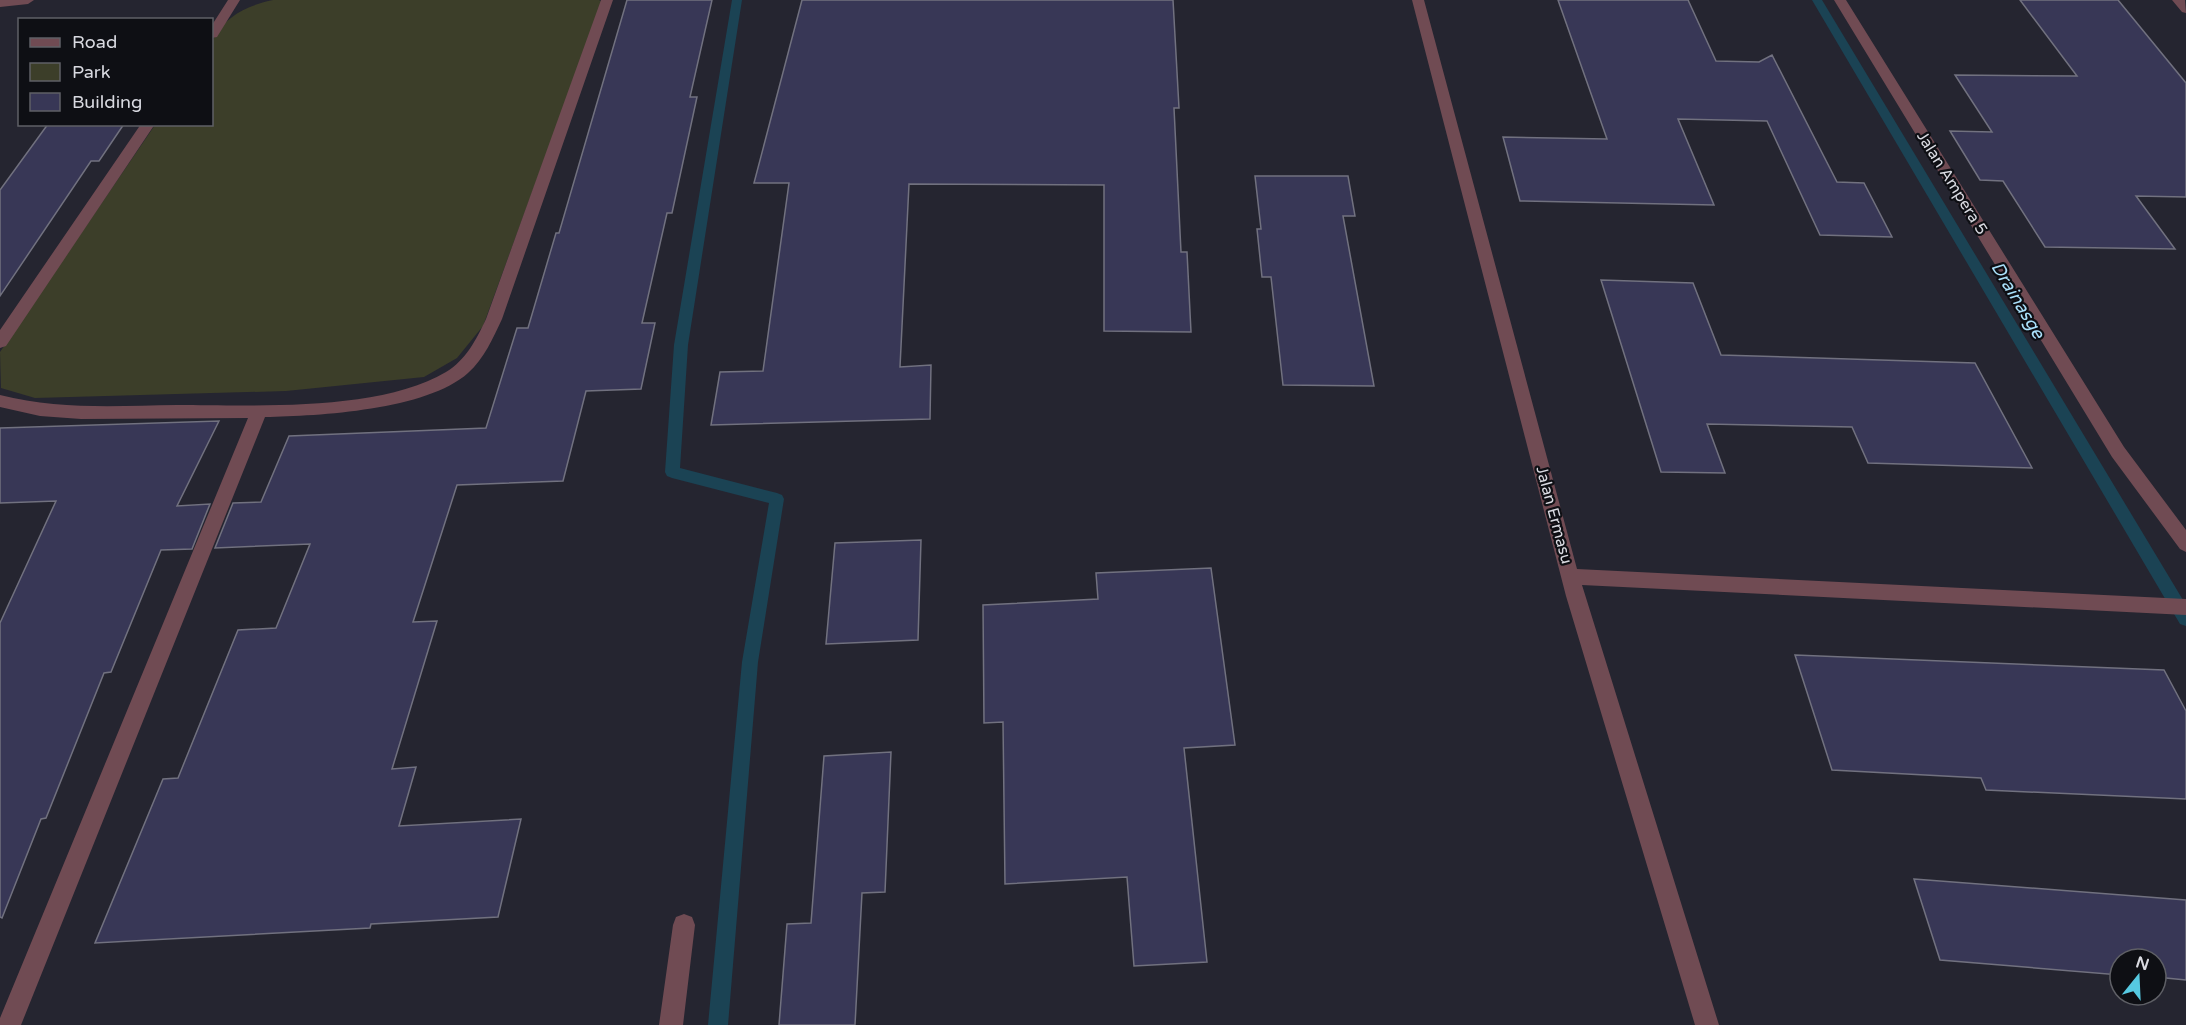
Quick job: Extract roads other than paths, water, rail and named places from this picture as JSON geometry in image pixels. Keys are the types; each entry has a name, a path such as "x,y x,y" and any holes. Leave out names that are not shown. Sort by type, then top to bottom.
{"street":[{"path":"0,3 28,0"},
{"path":"213,32 234,0"},
{"path":"0,401 16,406 62,411 259,411 364,403 405,395 446,380 473,361 494,319 607,0"},
{"name":"Jalan Ermasu","path":"1418,0 1571,577 1707,1025"},
{"name":"Jalan Ampera 5","path":"1839,0 2118,452 2186,544"},
{"path":"2178,0 2186,9"},
{"path":"0,342 147,126"},
{"path":"9,1025 259,411"},
{"path":"1571,577 2186,607"},
{"path":"671,1025 684,925"}],"waterway":[{"path":"718,1025 750,662 777,499 672,472 681,345 737,0"},
{"name":"Drainasge","path":"1817,0 2186,619"}]}
